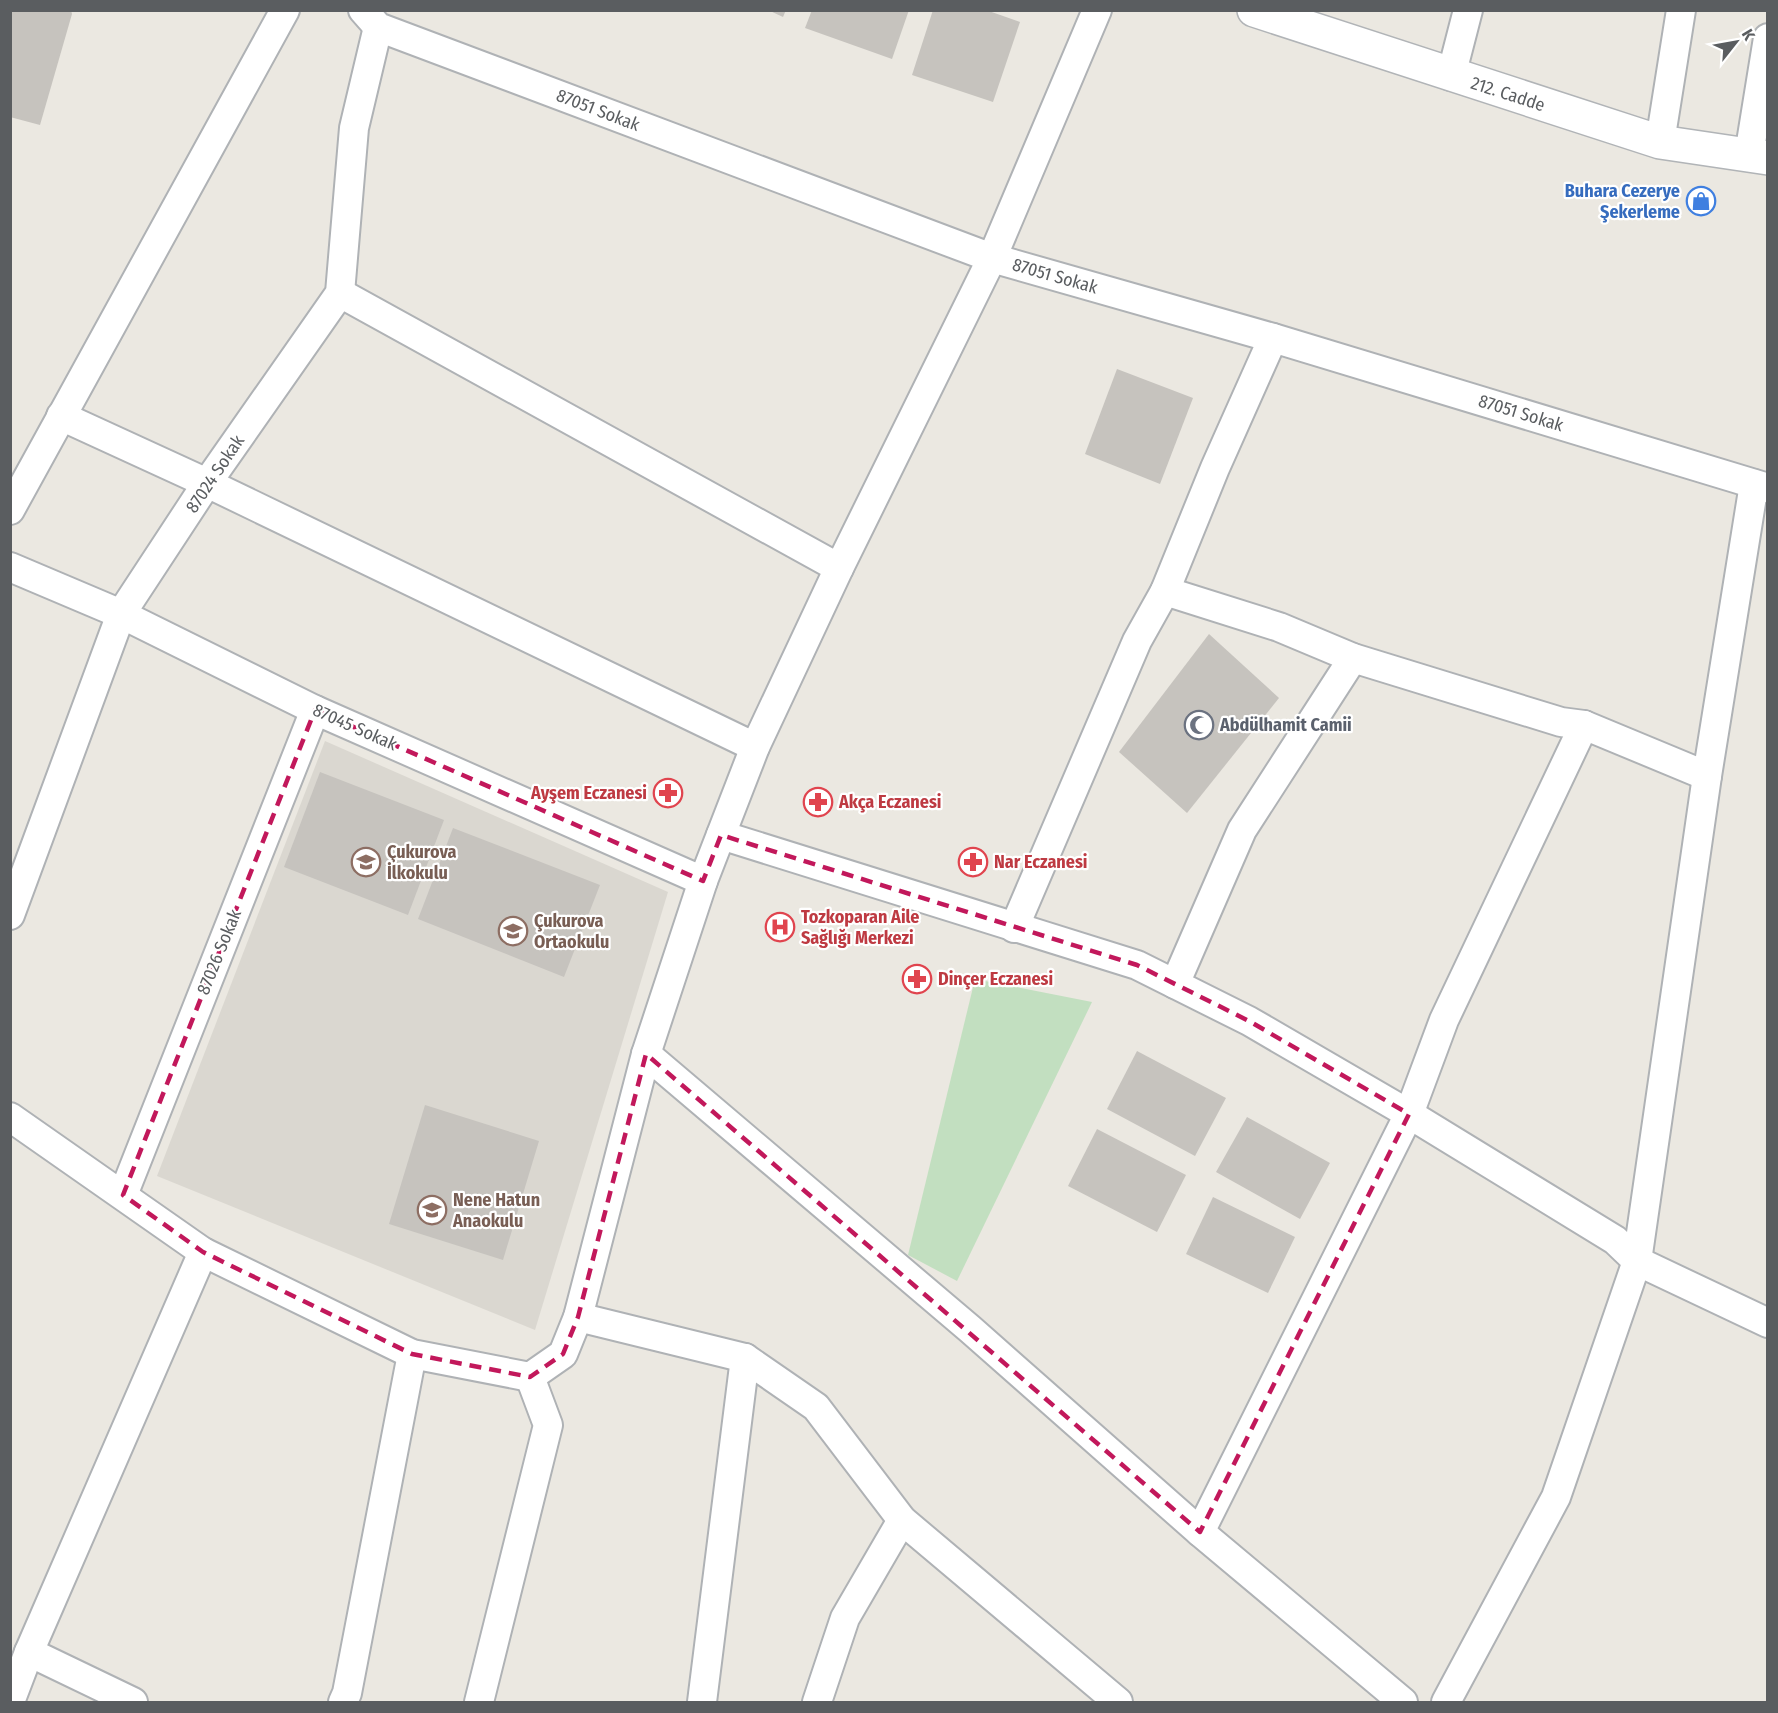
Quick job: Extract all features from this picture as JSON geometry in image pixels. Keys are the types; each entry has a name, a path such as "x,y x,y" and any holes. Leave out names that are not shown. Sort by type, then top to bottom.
{"street":[{"path":"10,510 285,10"},
{"path":"10,1117 203,1252 412,1354 530,1377 563,1354 578,1317 646,1054 704,881 755,747 839,568 992,258 1097,10"},
{"path":"1451,76 1468,10"},
{"path":"1660,142 1681,10"},
{"name":"212. Cadde","path":"1259,11 1451,76 1660,142 1758,156"},
{"path":"371,19 354,128 340,293 839,568"},
{"name":"87051 Sokak","path":"371,19 992,258 1273,338 1761,486"},
{"path":"1758,156 1767,38"},
{"name":"87024 Sokak","path":"10,915 122,614 207,483 340,293"},
{"path":"1014,928 1137,641 1165,591 1215,468 1273,338"},
{"path":"61,416 207,483 755,747"},
{"path":"1446,1702 1556,1497 1637,1261 1707,776 1761,486"},
{"name":"87045 Sokak","path":"10,567 122,614 315,710 704,881"},
{"path":"1165,591 1279,627 1353,658 1561,722 1584,725 1707,776"},
{"path":"1175,984 1242,830 1353,658"},
{"name":"87026 Sokak","path":"123,1195 315,710"},
{"path":"1200,1532 1409,1114 1444,1020 1584,725"},
{"path":"721,836 1137,965 1249,1021 1409,1114 1615,1240 1637,1261 1767,1323"},
{"path":"646,1054 970,1329 1200,1532 1403,1702"},
{"path":"10,1702 29,1653 203,1252"},
{"path":"578,1317 745,1358 816,1407 902,1520 1118,1702"},
{"path":"342,1702 347,1693 412,1354"},
{"path":"702,1702 745,1358"},
{"path":"479,1702 548,1425 530,1377"},
{"path":"817,1702 845,1618 902,1520"},
{"path":"29,1653 133,1702"}],"highlighted area":[{"path":"315,710 703,881 721,835 1137,965 1249,1021 1409,1114 1200,1532 646,1054 578,1317 563,1354 530,1377 412,1354 203,1252 123,1195"}],"shaded area":[{"path":"325,741 668,892 535,1330 157,1176"}],"green space":[{"path":"975,979 1092,1002 957,1281 908,1255"}],"building":[{"path":"10,10 71,10 72,14 40,125 10,117"},
{"path":"768,10 786,10 783,17"},
{"path":"812,10 909,10 892,59 805,28"},
{"path":"933,10 986,10 1020,22 993,102 912,75"},
{"path":"1117,369 1193,398 1160,484 1085,454"},
{"name":"Abdülhamit Camii","path":"1209,634 1279,698 1187,813 1119,752"},
{"path":"320,772 444,820 408,915 284,867"},
{"path":"453,828 600,885 564,977 418,919"},
{"path":"1137,1051 1226,1098 1195,1156 1107,1109"},
{"path":"425,1105 539,1141 503,1260 389,1224"},
{"path":"1247,1117 1330,1163 1300,1219 1216,1172"},
{"path":"1097,1129 1186,1175 1157,1232 1068,1186"},
{"path":"1213,1197 1295,1237 1268,1293 1186,1254"}],"place":[{"name":"Buhara Cezerye Şekerleme","path":"1701,201"},
{"name":"Abdülhamit Camii","path":"1199,725"},
{"name":"Ayşem Eczanesi","path":"668,793"},
{"name":"Akça Eczanesi","path":"818,802"},
{"name":"Çukurova İlkokulu","path":"366,862"},
{"name":"Nar Eczanesi","path":"973,862"},
{"name":"Tozkoparan Aile Sağlığı Merkezi","path":"780,927"},
{"name":"Çukurova Ortaokulu","path":"513,931"},
{"name":"Dinçer Eczanesi","path":"917,979"},
{"name":"Nene Hatun Anaokulu","path":"432,1210"}]}
